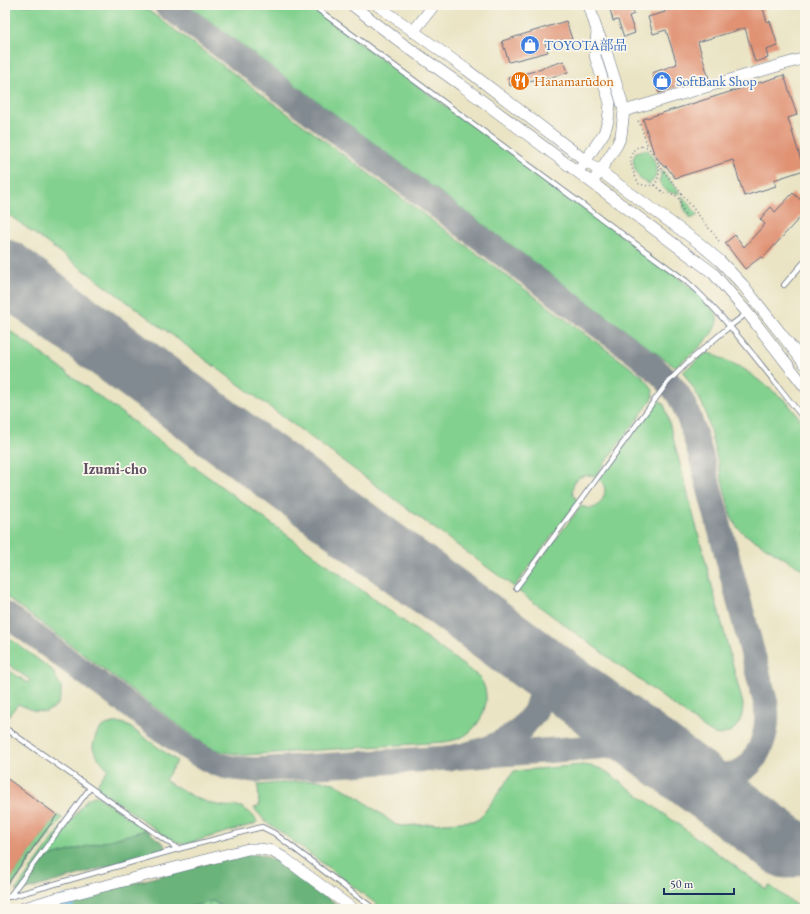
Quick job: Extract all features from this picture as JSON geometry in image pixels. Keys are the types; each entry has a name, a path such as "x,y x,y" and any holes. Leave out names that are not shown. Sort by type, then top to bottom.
{"street":[{"path":"352,5 712,273 750,316 805,387"},
{"path":"377,5 467,70 600,172 699,243 720,261 742,284 805,364"},
{"path":"413,32 434,5"},
{"path":"589,5 597,31 606,48 624,111 621,136 617,145 592,183"},
{"path":"578,172 604,133 608,121 610,103 595,56 597,31"},
{"path":"624,111 805,58"},
{"path":"21,909 248,849 272,851 284,858 353,909"}],"lane":[{"path":"312,5 686,281 702,295 730,326 805,420"},
{"path":"784,285 805,261"},
{"path":"516,588 668,382 678,371 742,317"},
{"path":"5,728 178,849"},
{"path":"6,897 90,788"},
{"path":"6,897 262,827 274,833 374,909"}],"path":[{"path":"638,121 648,147 659,166 719,242"},
{"path":"648,147 642,146 636,149 632,154 631,164 639,184 649,186 655,184 660,176 659,166"},
{"path":"655,184 664,193 676,195 680,200 686,218"},
{"path":"195,909 213,904 220,909"}],"green space":[{"path":"5,5 141,5 642,376 649,383 653,391 653,398 595,476 581,476 576,480 573,486 573,491 574,496 578,501 514,587 5,212"},
{"path":"188,5 308,5 698,293 716,313 717,323 712,333 698,349 675,367"},
{"path":"648,150 656,168 655,176 649,184 640,179 635,170 633,159 636,152"},
{"path":"661,170 680,193 667,191 662,187 659,181"},
{"path":"682,196 698,215 691,219 684,208"},
{"path":"5,327 478,676 483,683 486,692 486,701 481,718 476,726 460,738 444,742 244,755 229,753 204,744 5,596"},
{"path":"708,353 744,369 786,401 805,425 805,571 743,533 737,527 731,516 705,410 683,372 703,355"},
{"path":"660,401 665,407 743,704 738,725 731,731 721,735 715,734 705,728 517,590 581,506 593,508 599,504 605,491 603,484 599,479 655,404"},
{"path":"5,635 52,670 61,687 61,694 58,704 52,709 45,712 35,711 18,704 5,720 5,668 28,683 30,680 5,662"},
{"path":"113,723 122,723 130,727 177,761 165,780 185,792 207,802 222,806 241,807 250,813 257,822 186,844 181,844 165,836 98,788 98,783 108,769 96,754 93,745 96,735 100,729"},
{"path":"582,765 595,767 607,772 766,889 769,885 801,909 383,909 265,821 254,808 259,806 258,785 315,780 334,783 355,795 396,825 402,826 473,821 481,817 514,771"},
{"path":"97,796 146,830 45,858 18,892 16,890 68,819 71,821 87,799"},
{"path":"57,815 62,818 12,886 8,883"},
{"path":"146,830 164,844 166,849 19,892 44,858"},
{"path":"241,854 261,855 277,861 343,909 225,909 213,901 182,909 69,909 72,900"},
{"path":"213,901 225,909 182,909"}],"building":[{"path":"609,5 631,5 634,14 629,16 635,33 624,37 618,20 613,21"},
{"path":"663,5 762,5 767,22 770,21 778,46 766,50 768,58 755,62 745,28 698,42 709,79 659,93 652,73 677,64 666,30 653,34 648,17 665,12"},
{"path":"566,21 572,39 545,43 548,52 509,62 502,41"},
{"path":"564,61 568,72 546,79 545,77 510,86 508,78 542,69"},
{"path":"784,75 797,115 788,118 804,170 774,180 776,186 744,196 733,160 675,178 654,154 643,119"},
{"path":"793,193 805,204 805,212 763,258 761,257 745,269 725,243 735,235 744,247 765,224 760,219 771,207 775,212"},
{"path":"5,777 57,815 5,887"}],"waterway":[{"path":"63,909 66,903"}],"taxiway":[{"path":"166,5 659,372 678,394 687,413 699,449 766,704 766,730 760,748 755,757 750,764 740,772 724,775 698,771 659,753 623,745 448,758"},
{"path":"5,614 186,747 211,761 237,769 255,770 448,758 489,748 519,731 535,712 540,696 539,679 530,661 519,650"}],"runway":[{"path":"5,271 786,847"}],"place":[{"name":"TOYOTA部品","path":"530,45"},
{"name":"Hanamarūdon","path":"520,81"},
{"name":"SoftBank Shop","path":"662,81"}],"district":[{"name":"Izumi-cho","path":"115,468"}]}
